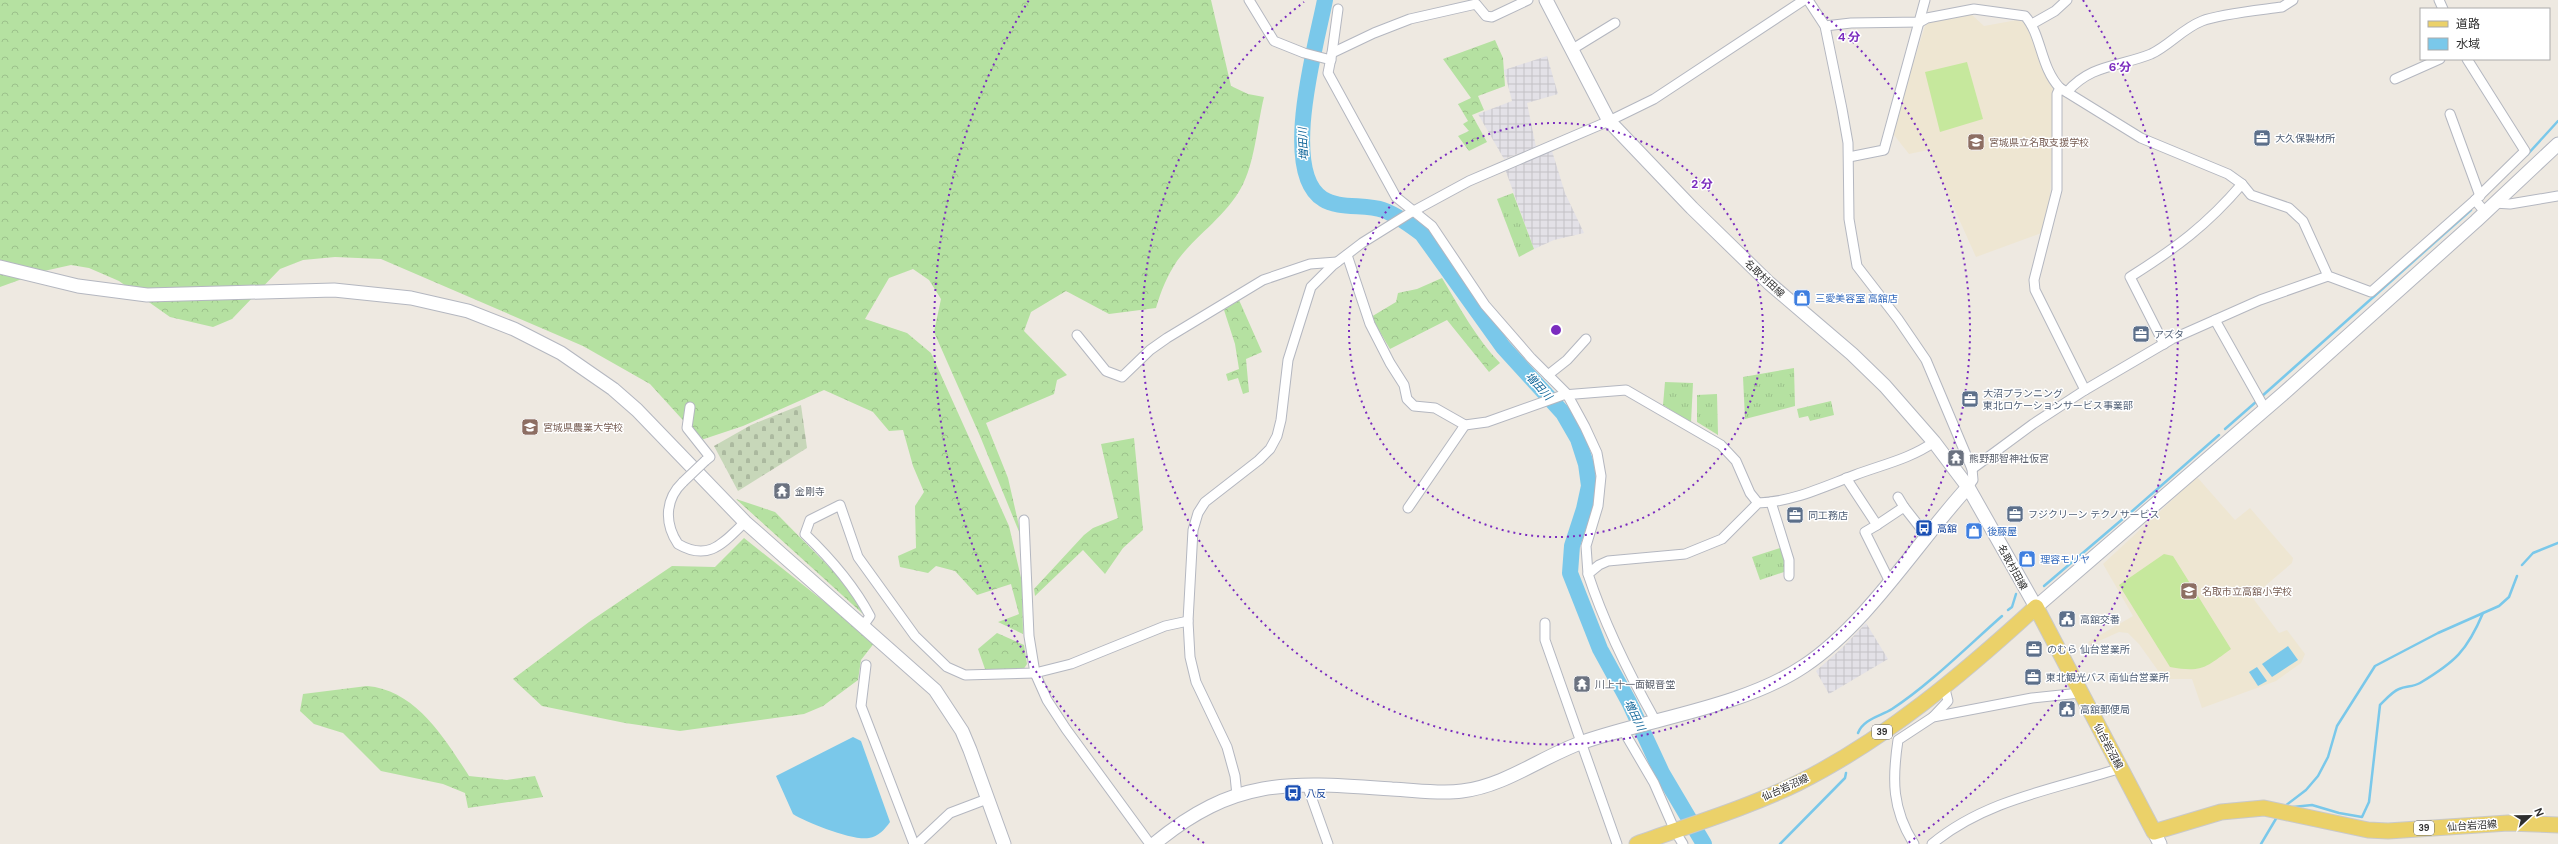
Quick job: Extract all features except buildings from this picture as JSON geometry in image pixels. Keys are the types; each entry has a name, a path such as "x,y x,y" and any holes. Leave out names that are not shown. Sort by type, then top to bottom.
{"main road":[{"name":"仙台岩沼線","path":"1637,844 1704,820 1797,783 1844,758 1920,705 2036,607 2157,838 2221,812 2241,809 2276,809 2375,830 2508,823 2558,825"}],"street":[{"path":"1249,0 1274,42 1304,54 1330,57 1374,33 1410,19 1476,4 1486,16 1492,17 1528,0"},
{"name":"名取村田線","path":"1546,0 1609,121 1692,208 1769,283 1852,354 1934,442 1968,487 2036,607"},
{"path":"1237,795 1235,776 1227,747 1195,676 1190,657 1188,621 1193,530 1198,513 1205,502 1270,449 1277,436 1281,420 1288,360 1311,287 1337,262 1389,225 1469,181 1609,121 1654,99 1804,0"},
{"path":"1154,844 1173,828 1200,812 1237,795 1265,787 1307,785 1441,792 1463,791 1481,787 1581,743 1653,720 1745,694 1789,675 1825,650 1850,625 1968,487 1973,480 1972,469 1926,360 1898,319 1857,266 1849,219 1849,157 1842,111 1825,26 1808,0"},
{"path":"1849,157 1884,150 1925,0"},
{"path":"2032,24 2055,11 2067,0"},
{"path":"2085,390 2035,290 2034,280 2057,190 2057,94 2086,74 2150,54 2165,46 2182,32 2203,20 2282,7 2293,0"},
{"path":"1338,9 1328,73 1387,183 1396,197 1444,242 1485,306 1565,394 1591,439 1601,469 1598,506 1586,546 1588,574 1601,612 1621,657 1653,720"},
{"path":"1825,26 1851,23 1920,22 1927,18 1974,9 2025,16 2032,24 2046,66 2053,81 2064,90 2141,138 2196,159 2228,174 2242,184 2251,195 2289,208 2303,221 2328,276"},
{"path":"1571,50 1615,23"},
{"path":"2395,79 2438,60"},
{"path":"2036,607 2265,409 2482,203 2525,150 2468,60"},
{"path":"2450,114 2482,203"},
{"path":"1972,469 2033,424 2085,390 2164,344 2260,300 2328,276 2371,292 2558,144"},
{"path":"2164,344 2130,277 2178,247 2217,214 2242,184"},
{"path":"2482,203 2510,204 2558,196"},
{"path":"1347,255 1370,324 1390,363 1404,385 1406,399 1414,406 1436,408 1465,425 1487,422 1565,394 1618,389 1635,393 1722,445 1736,461 1750,493 1758,503"},
{"path":"1077,335 1106,372 1122,377 1150,350 1167,338 1263,280 1310,264 1337,262"},
{"path":"0,267 52,281 106,291 147,295 334,290 411,298 468,311 514,329 561,353 613,389 658,430 745,522 922,678 945,703 970,750 1004,844"},
{"path":"2215,320 2265,409"},
{"path":"1548,376 1567,360 1586,339"},
{"path":"690,407 687,428 710,457 683,482 671,497 668,525 678,544 698,552 718,547 745,522"},
{"path":"1408,508 1465,425"},
{"path":"1588,574 1599,565 1608,561 1685,554 1722,539 1758,503 1771,502 1811,492 1914,454 1934,442"},
{"path":"1846,478 1877,525"},
{"path":"1898,497 1926,535"},
{"path":"1771,502 1789,560 1789,576"},
{"path":"863,626 870,616 861,599 849,581 805,534 810,520 840,505 858,557 915,636 947,667 965,674 1035,673 1072,664 1165,626 1188,621"},
{"path":"1890,580 1864,532 1904,507"},
{"path":"1024,520 1029,636 1035,673 1048,700 1066,729 1150,844"},
{"path":"1545,623 1545,640 1617,844"},
{"path":"866,665 861,706 915,844 950,813 987,799"},
{"path":"1914,844 1905,830 1894,798 1894,767 1898,740 1933,717 1948,701 1944,685"},
{"path":"1933,717 2032,698 2080,693"},
{"path":"1625,729 1654,783 1683,844"},
{"path":"1932,844 1977,815 1998,805 2121,768"},
{"path":"1307,785 1328,844"}],"shaded area":[{"name":"宮城県立名取支援学校","path":"1971,14 1984,26 2017,20 2027,23 2054,88 2050,201 2044,232 1976,257 1928,150 1909,154 1894,135 1895,119 1927,20"},
{"path":"1547,56 1558,94 1527,103 1536,147 1504,159 1478,114 1512,101 1504,70"},
{"path":"1552,151 1565,193 1584,233 1554,240 1534,249 1505,169"},
{"name":"名取市立高舘小学校","path":"2197,477 2235,520 2250,508 2293,558 2292,563 2252,597 2279,633 2287,630 2305,654 2301,663 2276,681 2202,708 2192,679 2164,679 2139,644 2128,633 2119,632 2090,645 2088,642 2133,616 2103,564"},
{"path":"1866,623 1888,659 1829,694 1816,671 1842,648"}],"green space":[{"path":"0,0 1211,0 1231,86 1248,94 1264,97 1253,156 1241,188 1227,208 1177,261 1170,272 1156,308 1109,314 1066,291 1031,312 1024,331 1067,375 1057,380 1054,394 986,423 1008,478 1022,539 980,436 934,332 941,299 929,280 913,269 889,278 865,319 907,333 931,353 1009,526 1022,582 1023,634 998,622 1019,614 1011,584 977,595 955,571 936,566 928,573 900,567 898,556 916,548 915,506 924,492 913,466 903,430 889,431 873,412 824,390 743,426 701,440 650,384 583,346 381,259 335,257 303,260 280,269 232,319 213,327 170,317 119,281 89,268 71,265 44,271 0,287"},
{"path":"1495,40 1503,58 1505,86 1478,96 1484,110 1472,115 1487,142 1469,151 1458,136 1469,131 1463,124 1468,121 1458,104 1471,98 1443,59"},
{"path":"1967,62 1983,119 1940,132 1925,72"},
{"path":"1513,193 1534,249 1519,257 1497,199"},
{"path":"1442,278 1476,333 1500,363 1489,372 1447,320 1390,349 1371,317 1396,302 1398,293 1417,289"},
{"path":"1239,300 1262,352 1246,359 1249,392 1243,394 1238,378 1228,381 1226,374 1239,369 1235,344 1224,310"},
{"path":"1794,368 1795,406 1745,419 1743,377"},
{"path":"1665,382 1693,383 1691,423 1663,405"},
{"path":"1717,394 1718,435 1697,422 1697,395"},
{"path":"1831,401 1834,415 1810,421 1808,416 1799,418 1797,409"},
{"path":"801,405 807,448 738,491 714,446 751,425"},
{"path":"1134,438 1143,530 1123,548 1105,574 1083,550 1035,596 1034,589 1084,535 1093,528 1118,518 1101,444"},
{"path":"736,499 775,512 838,576 853,595 863,614"},
{"path":"744,538 875,642 861,660 858,680 823,706 804,714 680,731 625,723 542,706 513,679 589,622 672,566 715,567"},
{"path":"1780,548 1784,558 1784,572 1760,580 1752,557"},
{"path":"2164,554 2173,556 2231,649 2204,667 2197,669 2181,669 2170,667 2119,585"},
{"path":"997,633 1024,645 1027,664 1023,670 985,669 978,649"},
{"path":"367,686 384,689 414,706 439,732 469,776 507,780 535,776 543,797 468,808 465,793 443,784 381,771 343,733 314,724 300,711 303,694"}],"water":[{"path":"2288,646 2298,660 2272,677 2262,664"},
{"path":"2257,667 2267,681 2258,686 2249,672"},
{"path":"853,737 861,741 890,822 884,830 869,838 852,837 842,834 809,822 793,814 776,776"}],"waterway":[{"name":"増田川","path":"1325,0 1304,105 1302,135 1304,162 1310,184 1323,199 1329,202 1383,210 1398,217 1422,234 1503,347 1563,413 1578,439 1586,464 1589,486 1584,509 1572,546 1570,573 1600,649 1629,702 1662,773 1704,844"},
{"path":"2527,155 2558,121"},
{"path":"2261,397 2471,210"},
{"path":"2225,429 2257,401"},
{"path":"2130,513 2219,435"},
{"path":"2044,586 2125,517"},
{"path":"2522,565 2533,553 2558,543"},
{"path":"2285,806 2306,790 2318,776 2328,757 2337,726 2375,666 2438,633 2499,606 2509,597 2517,576"},
{"path":"2008,610 2012,607 2016,594"},
{"path":"2293,807 2312,805 2339,813 2362,817 2369,802 2380,705 2397,690 2420,683 2451,662 2459,654 2471,637 2483,613"},
{"path":"1858,733 1860,728 1868,721 1892,709 1920,688 2002,616"},
{"path":"1780,844 1845,778 1846,773"},
{"path":"2261,844 2277,817"}],"place":[{"name":"大久保製材所","path":"2262,138"},
{"name":"宮城県立名取支援学校","path":"1976,142"},
{"name":"三愛美容室 高舘店","path":"1802,298"},
{"name":"アズタ","path":"2141,334"},
{"name":"大沼プランニング 東北ロケーションサービス事業部","path":"1970,399"},
{"name":"宮城県農業大学校","path":"530,427"},
{"name":"熊野那智神社仮宮","path":"1956,458"},
{"name":"金剛寺","path":"782,491"},
{"name":"フジクリーン テクノサービス","path":"2015,514"},
{"name":"同工務店","path":"1795,515"},
{"name":"高舘","path":"1924,528"},
{"name":"後藤屋","path":"1974,531"},
{"name":"理容モリヤ","path":"2027,559"},
{"name":"名取市立高舘小学校","path":"2189,591"},
{"name":"高舘交番","path":"2067,619"},
{"name":"のむら 仙台営業所","path":"2034,649"},
{"name":"東北観光バス 南仙台営業所","path":"2033,677"},
{"name":"川上十一面観音堂","path":"1582,684"},
{"name":"高舘郵便局","path":"2067,709"},
{"name":"八反","path":"1293,793"}]}
